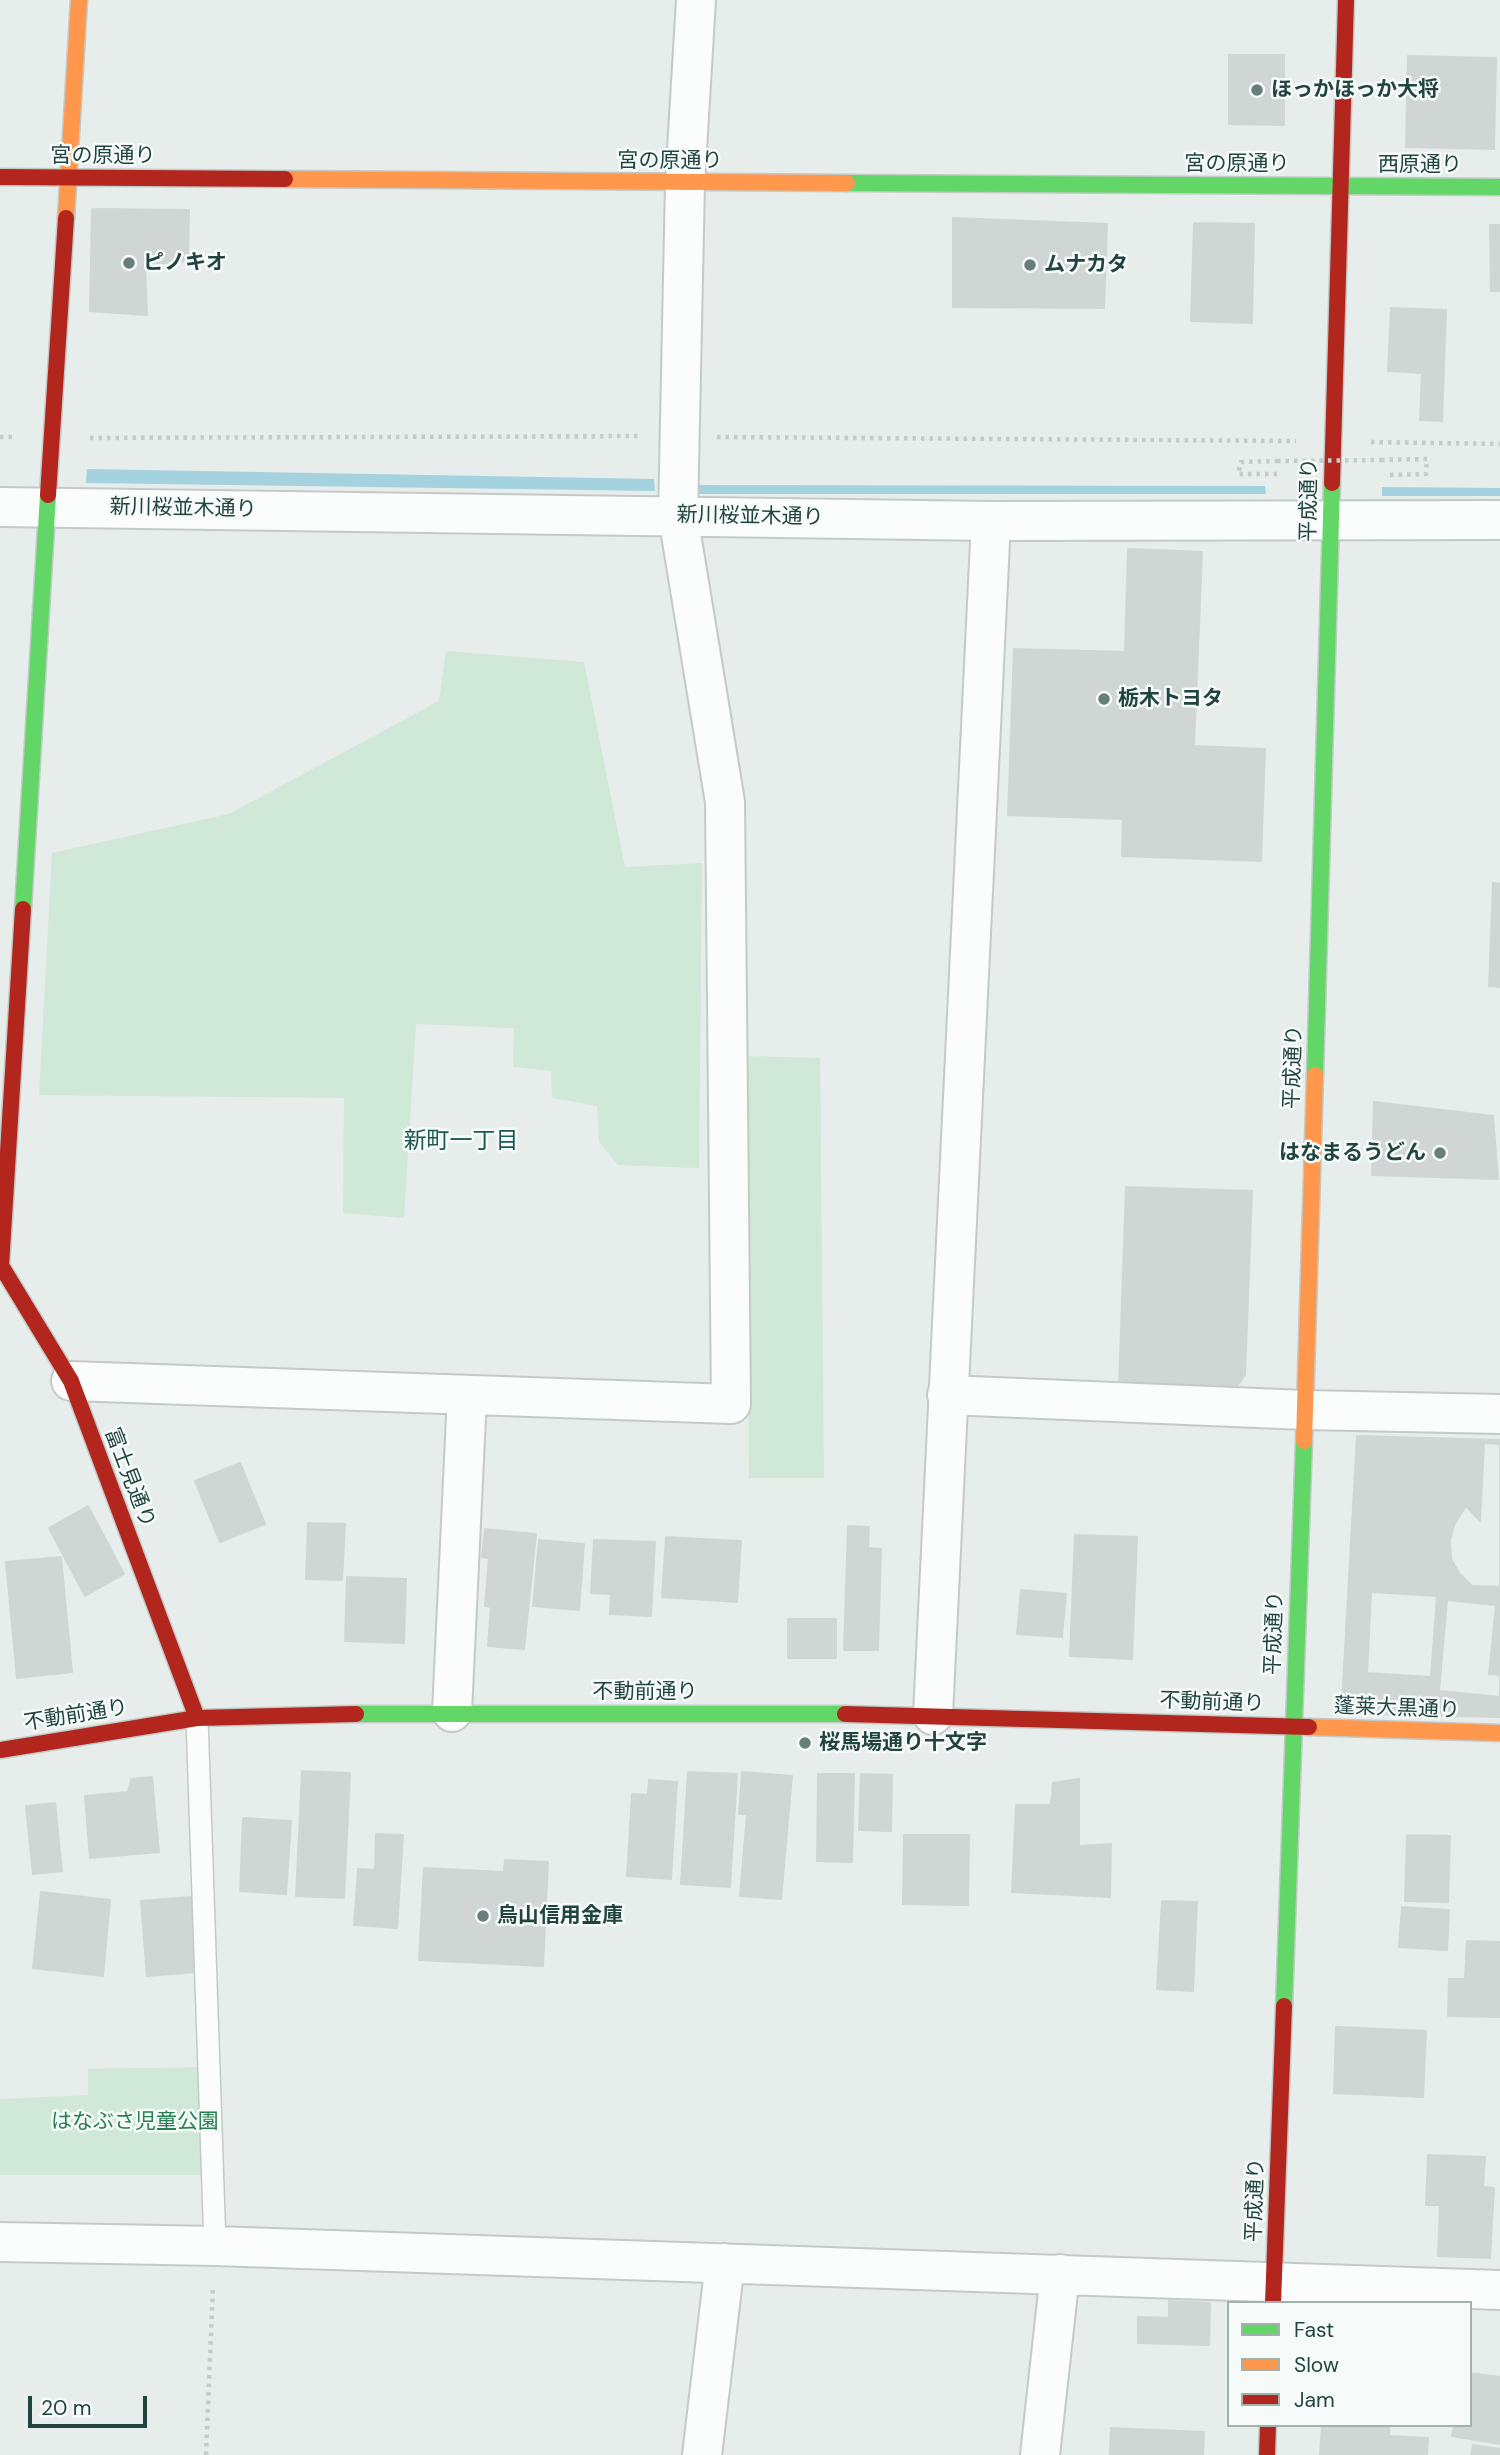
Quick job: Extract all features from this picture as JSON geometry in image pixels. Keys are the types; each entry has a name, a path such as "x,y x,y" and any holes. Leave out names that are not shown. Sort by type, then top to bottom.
{"street":[{"path":"1,1265 79,0"},
{"path":"71,1381 731,1404 725,802 678,516 685,183 696,0"},
{"name":"平成通り","path":"1274,2292 1305,1410 1346,0"},
{"name":"宮の原通り","path":"0,177 1340,185"},
{"name":"西原通り","path":"1340,185 1500,187"},
{"name":"新川桜並木通り","path":"0,507 990,521 1500,520"},
{"path":"933,1715 990,521"},
{"name":"富士見通り","path":"1,1265 71,1381 197,1718"},
{"path":"947,1395 1305,1410 1500,1414"},
{"path":"452,1713 467,1396"},
{"name":"不動前通り","path":"0,1750 197,1718 452,1713 933,1715 1292,1727"},
{"name":"蓬莱大黒通り","path":"1292,1727 1500,1733"},
{"path":"0,2242 215,2246 1060,2274 1274,2292 1500,2290"},
{"path":"702,2455 725,2263"},
{"path":"1040,2455 1060,2274"},
{"path":"1267,2455 1268,2427"}],"lane":[{"path":"197,1718 215,2246"}],"path":[{"path":"0,437 680,436 1500,444"},
{"path":"1277,474 1238,474 1241,462 1427,459 1426,474 1387,475"},
{"path":"206,2455 215,2246"}],"green space":[{"path":"446,651 584,662 625,867 702,863 699,1168 618,1165 599,1142 597,1106 552,1098 551,1071 513,1067 514,1028 416,1024 404,1218 343,1213 344,1098 39,1095 52,853 229,814 439,701"},
{"path":"746,1056 820,1058 824,1478 749,1478"},
{"name":"はなぶさ児童公園","path":"205,2067 203,2175 0,2175 0,2099 88,2095 88,2069"}],"water":[{"path":"87,469 654,479 655,491 86,483"},
{"path":"698,485 1265,486 1266,494 696,494"},
{"path":"1382,487 1500,488 1500,496 1382,496"}],"building":[{"name":"ほっかほっか大将","path":"1229,55 1284,55 1284,125 1229,124"},
{"path":"1408,56 1496,58 1494,149 1406,147"},
{"name":"ピノキオ","path":"92,209 189,210 188,261 145,265 147,315 90,311"},
{"name":"ムナカタ","path":"953,218 1107,224 1104,308 953,307"},
{"path":"1194,223 1254,224 1252,323 1191,321"},
{"path":"1490,225 1500,225 1500,291 1491,291"},
{"path":"1391,308 1446,310 1442,421 1420,420 1422,373 1388,371"},
{"name":"栃木トヨタ","path":"1128,549 1202,552 1194,746 1265,749 1261,861 1122,856 1123,819 1008,815 1014,649 1125,652"},
{"path":"1493,883 1500,884 1500,987 1489,986"},
{"path":"1374,1102 1493,1116 1498,1179 1372,1175"},
{"path":"1126,1187 1252,1191 1245,1375 1234,1390 1119,1386"},
{"path":"1357,1436 1500,1440 1500,1717 1371,1714 1342,1703"},
{"path":"1484,1443 1500,1444 1500,1587 1472,1586 1459,1573 1451,1559 1450,1540 1454,1525 1466,1506 1480,1521"},
{"path":"240,1463 265,1524 220,1542 195,1481"},
{"path":"88,1506 124,1574 85,1596 49,1528"},
{"path":"308,1523 345,1524 342,1580 306,1579"},
{"path":"848,1526 869,1527 868,1548 881,1549 878,1650 844,1650"},
{"path":"485,1529 536,1534 524,1649 488,1646 491,1607 485,1606 489,1558 482,1557"},
{"path":"1075,1535 1137,1537 1132,1659 1070,1656"},
{"path":"666,1537 741,1541 737,1602 662,1597"},
{"path":"539,1540 584,1544 579,1610 533,1606"},
{"path":"594,1540 655,1542 651,1616 610,1614 611,1594 591,1593"},
{"path":"61,1557 72,1672 17,1678 6,1562"},
{"path":"347,1577 406,1579 404,1643 345,1641"},
{"path":"1021,1590 1066,1594 1062,1637 1017,1634"},
{"path":"1371,1592 1437,1596 1431,1677 1367,1673"},
{"path":"1447,1600 1496,1605 1489,1674 1500,1675 1500,1697 1439,1691"},
{"path":"788,1619 836,1619 836,1658 788,1658"},
{"path":"302,1771 350,1773 344,1898 296,1896"},
{"path":"688,1772 737,1774 730,1887 681,1884"},
{"path":"742,1772 792,1776 781,1899 740,1896 747,1814 739,1814"},
{"path":"818,1774 854,1774 852,1862 817,1861"},
{"path":"861,1774 892,1775 891,1831 859,1830"},
{"path":"152,1777 159,1852 90,1858 85,1796 128,1792 131,1779"},
{"path":"1079,1779 1079,1846 1111,1844 1110,1897 1012,1892 1016,1805 1051,1805 1053,1783"},
{"path":"649,1780 677,1782 671,1879 627,1876 632,1794 648,1795"},
{"path":"55,1803 62,1871 33,1874 26,1806"},
{"path":"243,1818 291,1821 286,1894 240,1891"},
{"path":"376,1834 403,1835 397,1928 354,1925 358,1869 375,1870"},
{"path":"904,1835 969,1835 968,1905 903,1904"},
{"path":"1407,1835 1450,1836 1448,1902 1405,1901"},
{"name":"烏山信用金庫","path":"505,1860 548,1862 543,1966 419,1960 424,1868 504,1872"},
{"path":"41,1892 110,1900 103,1976 33,1968"},
{"path":"203,1896 209,1971 147,1976 141,1901"},
{"path":"1162,1901 1197,1902 1193,1991 1157,1989"},
{"path":"1402,1907 1449,1910 1447,1950 1399,1947"},
{"path":"1467,1941 1500,1942 1500,2017 1448,2016 1449,1979 1465,1979"},
{"path":"1336,2027 1426,2031 1423,2097 1334,2093"},
{"path":"1428,2155 1485,2157 1483,2187 1494,2188 1490,2258 1438,2256 1440,2205 1426,2205"},
{"path":"1169,2301 1210,2303 1209,2345 1138,2343 1138,2317 1169,2318"},
{"path":"1472,2373 1500,2377 1500,2444 1452,2436 1454,2427 1472,2427"},
{"path":"1322,2427 1389,2427 1389,2436 1428,2438 1427,2455 1320,2455"},
{"path":"1111,2428 1204,2432 1203,2455 1110,2455"},
{"path":"1473,2445 1500,2449 1500,2455 1471,2455"}],"traffic: fast":[{"path":"847,183 1500,187"},
{"path":"1315,1075 1332,483"},
{"path":"23,909 48,495"},
{"path":"1284,2006 1304,1441"},
{"path":"356,1714 845,1714"}],"traffic: slow":[{"path":"66,218 79,0"},
{"path":"285,179 847,183"},
{"path":"1304,1441 1315,1075"},
{"path":"1309,1727 1500,1733"}],"traffic: jam":[{"path":"1332,483 1346,0"},
{"path":"0,177 285,179"},
{"path":"48,495 66,218"},
{"path":"1,1266 23,909"},
{"path":"0,1264 71,1381 197,1718"},
{"path":"0,1750 197,1718 356,1714"},
{"path":"845,1714 1309,1727"},
{"path":"1273,2301 1284,2006"},
{"path":"1267,2455 1268,2427"}],"place":[{"name":"ほっかほっか大将","path":"1257,90"},
{"name":"ピノキオ","path":"129,263"},
{"name":"ムナカタ","path":"1030,265"},
{"name":"栃木トヨタ","path":"1104,699"},
{"name":"はなまるうどん","path":"1440,1153"},
{"name":"桜馬場通り十文字","path":"805,1743"},
{"name":"烏山信用金庫","path":"483,1916"}],"district":[{"name":"新町一丁目","path":"461,1142"}]}
